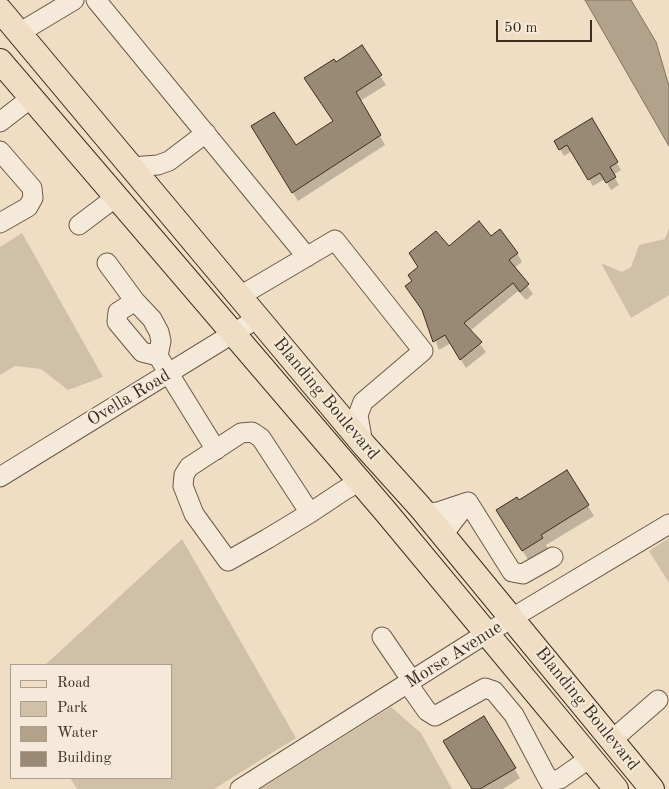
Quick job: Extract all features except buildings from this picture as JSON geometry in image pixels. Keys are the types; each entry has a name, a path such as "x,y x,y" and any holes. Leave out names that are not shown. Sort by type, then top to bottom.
{"main road":[{"name":"Blanding Boulevard","path":"0,10 10,34 131,167 364,444 422,510 652,789"},
{"name":"Blanding Boulevard","path":"0,61 360,481 616,789"},
{"path":"360,481 377,482 394,498 422,510"}],"street":[{"path":"10,34 74,0"},
{"path":"96,0 307,257"},
{"path":"0,122 31,98"},
{"path":"131,167 158,165 169,161 206,134"},
{"path":"0,151 32,188 33,198 28,207 7,219"},
{"path":"79,225 116,197"},
{"path":"240,296 335,240 423,351 363,402 358,415 364,444"},
{"path":"107,263 134,301 152,319 159,332 161,341 158,356 216,450"},
{"path":"134,301 118,312 117,322 142,352 158,356"},
{"name":"Ovella Road","path":"0,477 258,318"},
{"path":"310,513 261,438 252,432 241,433 189,467 184,475 183,486 194,514 228,561 310,513 360,481"},
{"path":"422,510 438,512 468,502"},
{"path":"445,538 448,528 468,502"},
{"path":"468,502 512,572 523,574 553,557"},
{"name":"Morse Avenue","path":"240,789 487,633 669,524"},
{"path":"382,637 427,711 435,716 485,688 494,691 514,716 549,781 560,780 590,758"},
{"path":"612,740 658,700"}],"green space":[{"path":"669,228 669,295 631,318 601,263 622,272 631,267 639,245 665,239"},
{"path":"22,233 103,377 68,390 41,369 15,366 0,375 0,247"},
{"path":"669,538 669,583 649,551"},
{"path":"182,539 296,738 214,789 77,789 71,779 172,779 172,664 46,664"},
{"path":"391,707 421,733 452,789 260,789"}],"water":[{"path":"585,0 631,0 656,42 669,86 669,146"}]}
